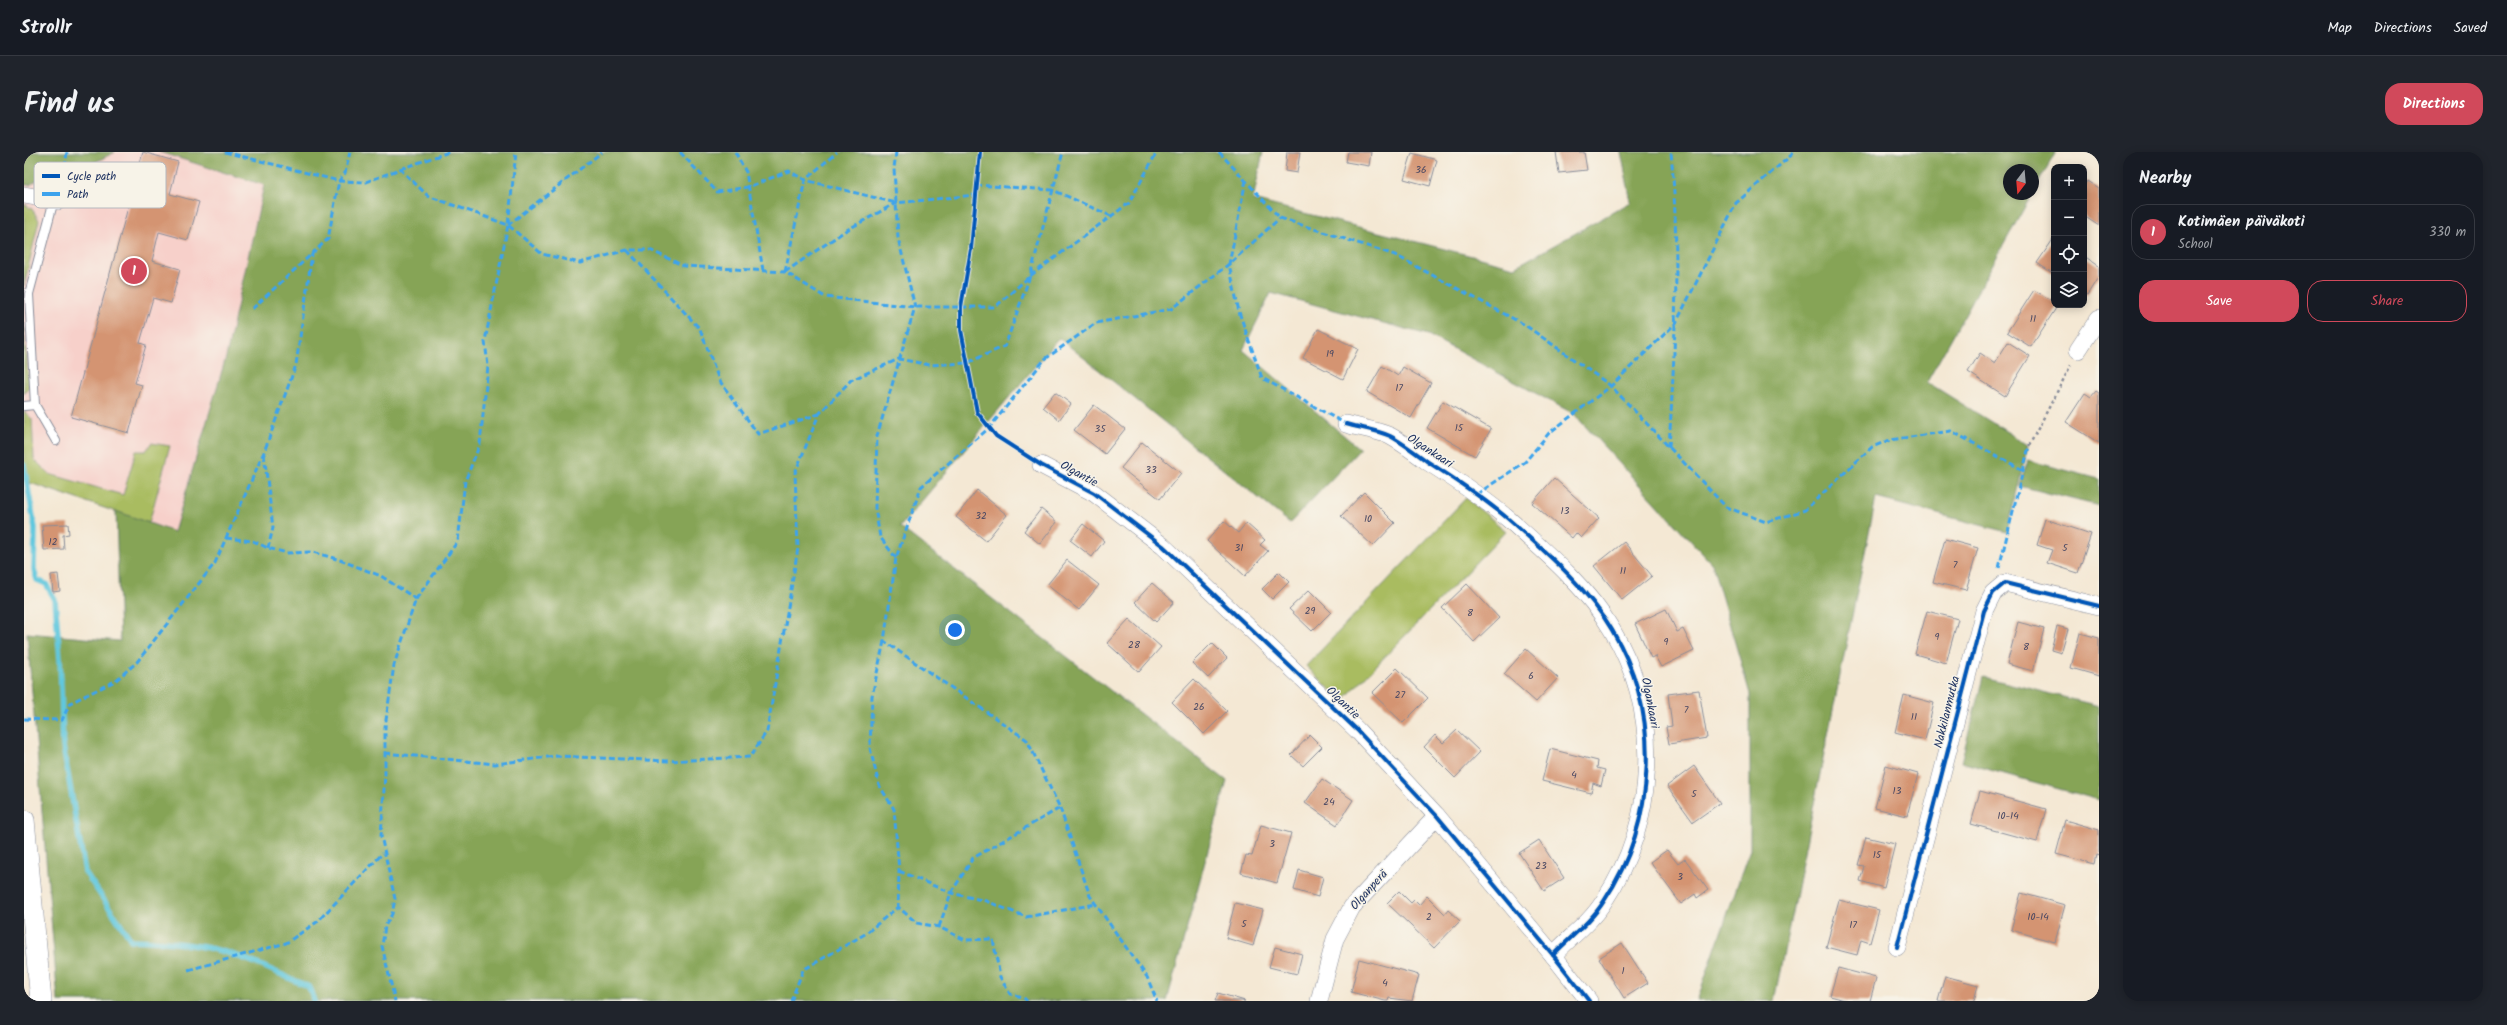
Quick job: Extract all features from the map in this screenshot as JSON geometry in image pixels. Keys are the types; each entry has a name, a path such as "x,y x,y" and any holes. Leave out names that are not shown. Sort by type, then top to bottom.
{"street":[{"path":"2078,350 2099,318"},
{"name":"Olgankaari","path":"1346,424 1389,436 1486,500 1536,543 1577,585 1612,629 1633,671 1643,713 1648,753 1646,792 1637,827 1623,868 1604,902 1584,926 1553,955"},
{"name":"Olgantie","path":"1041,465 1094,493 1163,546 1357,730 1437,816 1553,955 1588,1001"},
{"name":"Nakkilanmutka","path":"1897,947 1984,611 1993,593 2006,583 2099,606"},
{"name":"Olganperä","path":"1319,1001 1335,939 1352,907 1437,816"},
{"path":"24,820 40,1001"}],"lane":[{"path":"52,208 29,294 30,405 56,441"}],"path":[{"path":"2029,446 2078,350"}],"shaded area":[{"path":"115,152 159,152 264,185 226,357 174,532 24,481 24,185 30,185 34,182 34,208 166,208 166,162 96,162"}],"green space":[{"path":"24,152 115,152 96,162 34,162 34,182 30,185 24,185"},
{"path":"159,152 1263,152 1253,200 1515,267 1631,202 1621,152 2056,152 2039,182 2039,164 2003,164 2003,200 2029,200 1927,382 2028,445 2007,532 1876,498 1774,1001 1697,1001 1750,849 1750,694 1712,564 1574,414 1428,335 1271,293 1243,350 1360,449 1290,523 1059,338 900,527 1227,781 1167,1001 58,1001 27,633 120,641 116,511 174,532 226,357 264,185"},
{"path":"24,204 32,209 39,220 24,286"},
{"path":"24,328 29,387 24,394"},
{"path":"24,411 32,419 34,459 49,474 123,495 136,451 146,451 151,443 170,446 149,523 24,481"},
{"path":"2027,460 2099,479 2099,506 2020,486"},
{"path":"1466,498 1506,531 1342,701 1306,666"},
{"path":"1983,677 2099,706 2099,800 1961,762"}],"building":[{"path":"143,152 178,162 170,194 199,202 188,240 159,232 152,261 180,269 171,303 153,298 140,343 146,345 135,383 142,385 129,433 71,417 128,208 166,208 166,162 140,162"},
{"path":"1287,152 1300,152 1297,173 1285,171"},
{"path":"1348,152 1371,152 1369,166 1346,162"},
{"path":"1556,152 1584,152 1587,170 1559,173"},
{"path":"1412,153 1437,160 1430,186 1404,179"},
{"path":"2087,181 2099,189 2099,226 2087,218"},
{"path":"2051,242 2051,272 2037,263"},
{"path":"2087,258 2099,266 2099,276 2087,295"},
{"path":"2034,290 2051,300 2051,308 2056,308 2031,347 2007,332"},
{"path":"1318,329 1358,349 1343,379 1303,358"},
{"path":"2008,342 2030,356 2005,396 1968,372 1980,353 1995,363"},
{"path":"1382,366 1398,376 1403,367 1431,383 1411,418 1367,392"},
{"path":"2096,391 2099,393 2099,443 2066,422 2085,393 2091,397"},
{"path":"1055,392 1071,404 1059,420 1043,407"},
{"path":"1443,401 1491,429 1475,456 1427,428"},
{"path":"1094,405 1125,429 1105,454 1074,430"},
{"path":"1142,442 1181,473 1160,499 1121,468"},
{"path":"1554,478 1599,518 1581,538 1576,533 1572,538 1532,503"},
{"path":"977,490 1007,515 986,541 956,517"},
{"path":"1364,492 1395,523 1373,546 1341,516"},
{"path":"1041,509 1057,522 1040,544 1024,531"},
{"path":"2045,519 2091,534 2078,573 2047,563 2052,550 2037,545"},
{"path":"1224,521 1238,533 1246,523 1265,540 1260,545 1268,551 1245,576 1207,541"},
{"path":"68,524 69,534 63,535 64,549 44,550 42,525"},
{"path":"1083,524 1104,541 1092,557 1070,540"},
{"path":"1945,539 1978,548 1966,590 1933,582"},
{"path":"1624,542 1652,576 1622,600 1594,566"},
{"path":"1067,560 1099,585 1079,610 1047,585"},
{"path":"1279,572 1289,582 1272,599 1262,589"},
{"path":"58,574 60,591 53,592 51,575"},
{"path":"1152,583 1174,602 1156,622 1135,602"},
{"path":"1467,584 1499,618 1474,642 1442,608"},
{"path":"1309,590 1331,612 1312,631 1289,609"},
{"path":"1666,609 1677,632 1683,629 1694,651 1661,667 1655,656 1651,658 1635,624"},
{"path":"1927,611 1958,619 1946,663 1915,654"},
{"path":"1129,619 1161,647 1139,672 1107,643"},
{"path":"2018,622 2044,629 2033,671 2007,664"},
{"path":"2057,626 2068,629 2061,653 2051,650"},
{"path":"2080,633 2099,638 2099,676 2071,668"},
{"path":"1212,643 1227,658 1208,678 1192,663"},
{"path":"1526,649 1558,678 1536,702 1504,674"},
{"path":"1397,668 1428,698 1403,723 1372,693"},
{"path":"1194,679 1227,711 1204,734 1172,702"},
{"path":"1699,690 1707,738 1669,744 1666,727 1672,726 1668,694"},
{"path":"1904,695 1934,703 1925,740 1895,732"},
{"path":"1457,730 1480,752 1455,778 1424,747 1435,735 1443,743"},
{"path":"1310,735 1322,747 1303,766 1291,755"},
{"path":"1550,749 1598,761 1597,768 1605,770 1601,786 1593,783 1591,793 1542,781"},
{"path":"1886,765 1918,774 1907,816 1875,808"},
{"path":"1694,766 1720,803 1693,822 1667,786"},
{"path":"1322,779 1353,800 1337,825 1305,803"},
{"path":"1980,791 2046,809 2037,842 1971,824"},
{"path":"2065,820 2099,830 2099,856 2096,855 2094,864 2056,854"},
{"path":"1261,825 1291,833 1277,883 1241,873 1246,855 1252,856"},
{"path":"1866,837 1895,844 1884,888 1860,881 1864,866 1858,865"},
{"path":"1539,840 1564,878 1544,891 1519,853"},
{"path":"1667,850 1678,864 1685,859 1708,890 1697,898 1695,894 1681,904 1650,862"},
{"path":"1299,870 1323,877 1318,897 1294,890"},
{"path":"1399,891 1411,903 1414,900 1419,905 1427,896 1445,914 1448,910 1460,921 1434,948 1387,903"},
{"path":"2021,893 2065,905 2055,942 2011,930"},
{"path":"1839,900 1879,910 1870,943 1861,940 1857,955 1826,947"},
{"path":"1235,903 1263,910 1253,946 1226,938"},
{"path":"1622,943 1648,983 1624,998 1599,958"},
{"path":"1275,947 1302,954 1297,974 1269,967"},
{"path":"1359,959 1419,975 1412,1001 1389,998 1388,1001 1385,1001 1351,992"},
{"path":"1838,968 1876,978 1870,1001 1849,1001 1830,996"},
{"path":"1945,976 1978,985 1974,1001 1938,1001"},
{"path":"1218,993 1245,1001 1215,1001"}],"waterway":[{"path":"24,465 35,528 34,570 37,580 46,584 55,600 60,659 63,746 85,872 131,940 185,944 229,953 309,987 314,1001"}],"marked path":[{"path":"66,162 67,152"},
{"path":"225,152 339,181 345,173 350,152"},
{"path":"400,169 449,152"},
{"path":"416,599 458,541 465,481 480,444 488,366 485,341 508,225 516,152"},
{"path":"508,225 602,152"},
{"path":"680,152 717,192 748,187 789,171 805,180 896,203"},
{"path":"735,152 746,172 763,270"},
{"path":"785,272 805,180 837,152"},
{"path":"896,152 894,168 898,238 915,307 877,436 875,508 880,537 896,558"},
{"path":"385,753 495,764 556,756 668,761 750,757 767,731 798,548 795,473 819,414 851,380 899,359 930,365 967,363 1005,346 1030,276 1063,152"},
{"path":"252,309 328,239 339,181 366,182 400,169 428,196 508,225 542,254 580,263 627,250 650,250 684,266 785,272 825,297 915,307 995,307 1030,276 1129,203 1157,152"},
{"path":"1219,152 1280,218 1395,255 1525,325 1611,386 1726,507 1766,522 1805,510 1872,447 1890,440 1951,431 2023,470"},
{"path":"1669,447 1676,300 1674,189 1671,152"},
{"path":"1477,494 1525,462 1549,433 1611,386 1676,323 1736,203 1795,152"},
{"path":"1246,180 1229,264 1239,312 1262,378 1346,424"},
{"path":"976,185 1053,190 1111,216"},
{"path":"785,272 845,231 896,203 975,195"},
{"path":"939,927 951,893 973,858 1060,808 1027,740 884,641 896,558 921,487 989,428 1045,359 1096,323 1171,309 1229,264 1280,218"},
{"path":"627,250 700,329 719,380 758,434 819,414"},
{"path":"24,719 62,720 70,703 115,681 137,662 215,563 264,452 296,365 312,254"},
{"path":"1999,568 2029,446"},
{"path":"264,454 273,528 268,548"},
{"path":"226,538 253,541 268,548 287,553 313,552 340,560 381,576 416,599 394,665 385,727 385,774 381,836 395,899 392,914 385,926 382,946 395,1001"},
{"path":"884,641 872,696 870,748 879,785 894,809 899,871 898,907 917,923 939,927 965,940 993,939 1000,977 1010,994 1023,997 1027,1001"},
{"path":"1060,808 1090,896 1147,977 1157,1001"},
{"path":"188,970 286,943 317,922 383,853"},
{"path":"899,871 951,893 986,901 1026,917 1096,904"},
{"path":"791,1001 803,970 865,934 898,907"}],"cycle path":[{"path":"980,152 971,249 961,307 961,330 977,412 996,436 1041,465 1094,493 1163,546 1357,730 1437,816 1553,955 1589,1001"},
{"path":"1346,424 1380,432 1390,436 1472,491 1504,515 1554,560 1591,600 1612,630 1628,662 1639,696 1645,731 1647,767 1643,802 1635,837 1622,870 1599,909 1587,923 1553,955"},
{"path":"1897,947 1984,611 1993,593 2005,583 2099,606"}],"place":[{"name":"Kotimäen päiväkoti","path":"134,271"}]}
